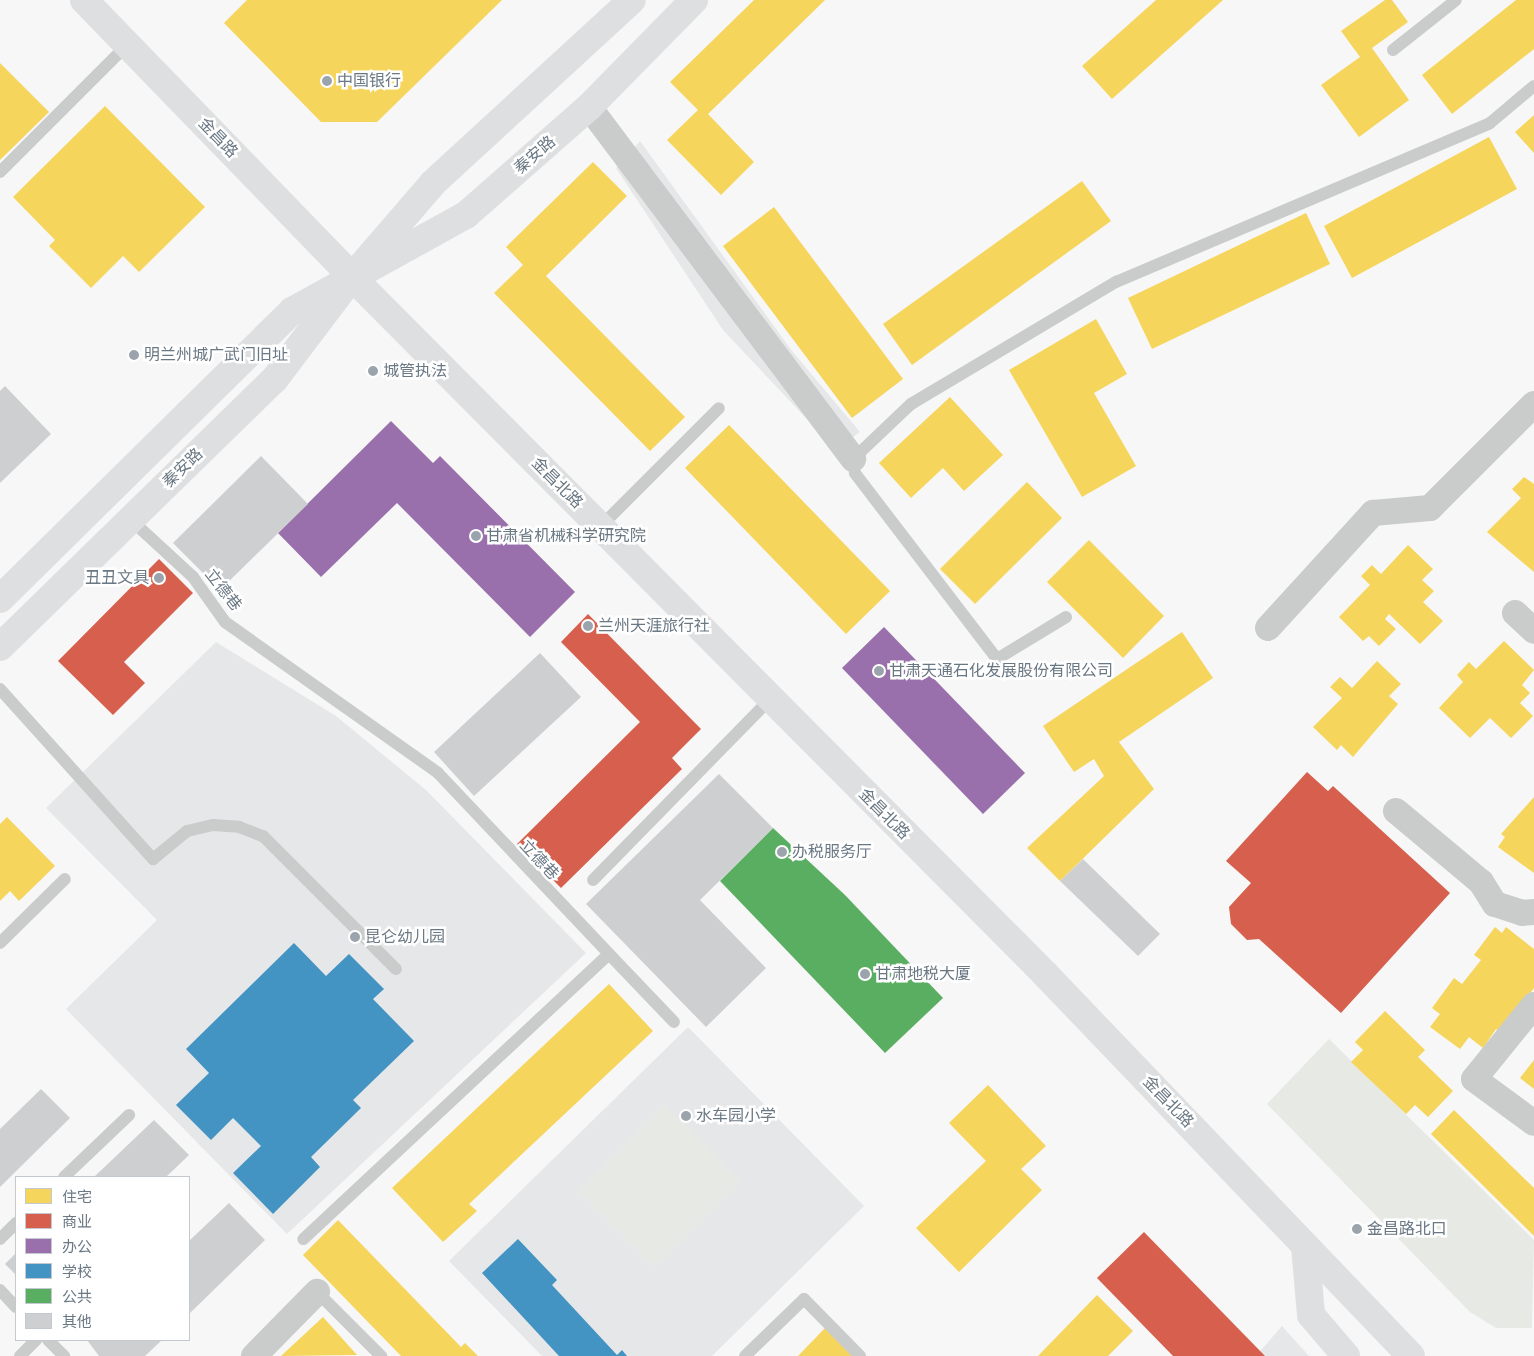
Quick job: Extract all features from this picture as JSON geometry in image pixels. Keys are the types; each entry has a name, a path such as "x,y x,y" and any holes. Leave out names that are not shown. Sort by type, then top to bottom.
{"main road":[{"name":"金昌路","path":"84,0 352,277"},
{"name":"秦安路","path":"0,647 274,380 352,277 433,183 632,0"},
{"name":"秦安路","path":"0,599 292,311 466,215 589,107 694,0"},
{"name":"金昌北路","path":"352,277 1045,974 1411,1356"},
{"path":"1306,1246 1311,1315 1346,1356"}],"street":[{"path":"589,107 853,459"},
{"path":"1268,628 1373,513 1430,508 1534,404"},
{"path":"1515,613 1534,631"},
{"path":"1396,811 1481,882 1495,904 1522,913 1534,912"},
{"path":"1534,1005 1474,1079 1534,1123"},
{"path":"254,1356 317,1292"}],"lane":[{"path":"1394,50 1456,0"},
{"path":"0,172 127,45"},
{"path":"1066,617 997,659 855,473 853,459 911,404 1116,282 1490,123 1534,86"},
{"path":"600,527 719,408"},
{"name":"立德巷","path":"130,519 193,577 225,622 438,772 674,1022"},
{"path":"0,689 153,859 187,831 213,825 239,827 264,836 396,969"},
{"path":"593,880 770,699"},
{"path":"0,943 65,879"},
{"path":"303,1239 609,954"},
{"path":"65,1176 129,1115"},
{"path":"0,1239 15,1224"},
{"path":"0,1290 15,1306"},
{"path":"317,1292 381,1356"},
{"path":"745,1356 804,1299 860,1356"},
{"path":"20,1356 35,1341"},
{"path":"49,1341 64,1356"}],"shaded area":[{"path":"640,141 792,351 860,432 836,450 723,330 616,168"},
{"name":"昆仑幼儿园","path":"216,642 336,716 426,790 586,953 287,1234 66,1009 157,920 46,808"},
{"name":"水车园小学","path":"688,1027 864,1206 712,1356 542,1356 449,1261"},
{"path":"1329,1039 1534,1240 1532,1328 1496,1328 1470,1312 1267,1104"},
{"path":"665,1105 741,1182 655,1268 578,1191"},
{"path":"1282,1326 1309,1356 1256,1356"}],"building: 住宅":[{"path":"247,0 502,0 377,122 321,122 224,23"},
{"path":"754,0 825,0 708,114 754,162 721,195 667,140 698,110 670,82"},
{"path":"1156,0 1223,0 1112,99 1082,66"},
{"path":"1385,0 1392,0 1408,22 1372,48 1409,100 1359,137 1321,85 1360,57 1341,31"},
{"path":"1516,0 1534,0 1534,49 1452,114 1422,75"},
{"path":"0,63 49,112 0,160"},
{"path":"105,106 205,207 139,272 123,256 91,288 49,246 55,240 13,197"},
{"path":"1534,115 1534,153 1515,132"},
{"path":"1489,137 1517,189 1352,278 1324,226"},
{"path":"593,162 627,196 546,276 685,417 650,451 494,293 523,265 506,247"},
{"path":"1082,181 1111,221 912,365 883,324"},
{"path":"774,207 903,379 852,418 723,246"},
{"path":"1306,213 1330,264 1152,349 1128,298"},
{"path":"1096,319 1127,374 1094,393 1136,466 1082,497 1009,370"},
{"path":"950,397 1003,455 964,491 943,468 911,498 879,463"},
{"path":"729,425 890,591 846,634 685,468"},
{"path":"1524,477 1534,484 1534,572 1487,532 1521,498 1512,489"},
{"path":"1027,482 1062,518 975,604 940,569"},
{"path":"1089,540 1164,616 1123,658 1047,582"},
{"path":"1408,545 1433,569 1422,580 1434,591 1423,602 1443,621 1420,644 1389,614 1385,619 1396,629 1379,646 1369,636 1363,641 1339,617 1370,585 1361,576 1372,565 1381,574"},
{"path":"1182,632 1213,678 1119,742 1154,789 1060,881 1027,848 1104,776 1094,759 1074,772 1043,726"},
{"path":"1504,641 1534,670 1522,685 1530,693 1520,703 1533,716 1511,738 1490,718 1470,738 1439,708 1463,682 1457,675 1469,662 1476,669"},
{"path":"1377,661 1401,684 1389,696 1398,704 1353,757 1341,745 1337,750 1313,727 1342,698 1330,687 1340,677 1352,688"},
{"path":"1534,797 1534,873 1498,847 1505,837 1501,834"},
{"path":"7,817 55,866 19,901 10,891 0,901 0,824"},
{"path":"1495,927 1502,933 1506,927 1534,949 1534,988 1500,1033 1496,1029 1483,1048 1469,1037 1460,1049 1430,1027 1440,1014 1432,1008 1454,978 1462,984 1481,960 1474,955"},
{"path":"609,984 653,1031 469,1204 477,1211 443,1242 392,1188"},
{"path":"1385,1011 1425,1050 1418,1057 1453,1091 1428,1117 1415,1105 1406,1114 1351,1062 1363,1050 1355,1042"},
{"path":"1534,1060 1534,1089 1520,1078"},
{"path":"988,1085 1046,1146 1021,1169 1042,1190 959,1272 916,1228 986,1161 949,1123"},
{"path":"1454,1110 1534,1188 1534,1236 1431,1134"},
{"path":"338,1220 461,1347 465,1343 478,1356 401,1356 303,1255"},
{"path":"1097,1295 1133,1331 1108,1356 1038,1356"},
{"path":"323,1317 357,1355 281,1356"},
{"path":"826,1327 856,1356 798,1356"}],"building: 商业":[{"path":"159,559 193,593 124,662 145,683 113,715 58,661"},
{"path":"588,614 701,729 672,758 682,769 561,888 517,844 640,722 561,642"},
{"path":"1307,772 1328,791 1333,786 1450,893 1341,1013 1259,939 1247,940 1231,924 1229,907 1251,883 1226,861"},
{"path":"1144,1232 1265,1356 1173,1356 1097,1278"}],"building: 办公":[{"path":"391,421 433,463 440,456 575,592 530,637 397,503 321,577 278,533"},
{"path":"884,627 1025,773 983,814 842,668"}],"building: 学校":[{"path":"294,943 326,976 349,954 384,989 373,999 414,1041 353,1100 361,1108 311,1157 320,1167 273,1214 233,1173 261,1146 233,1118 211,1140 176,1105 209,1073 186,1049"},
{"path":"518,1239 557,1280 552,1285 617,1355 622,1350 627,1356 559,1356 482,1273"}],"building: 公共":[{"path":"773,828 845,895 943,998 885,1053 720,881"}],"building: 其他":[{"path":"5,386 51,434 0,483 0,391"},
{"path":"261,456 308,504 220,590 173,543"},
{"path":"540,653 581,697 474,796 434,752"},
{"path":"719,774 773,828 700,900 766,968 706,1027 586,904"},
{"path":"1083,859 1160,934 1138,956 1060,881"},
{"path":"41,1089 70,1118 0,1187 0,1129"},
{"path":"154,1120 189,1155 167,1176 95,1176"},
{"path":"229,1203 265,1240 190,1313 190,1240"},
{"path":"15,1254 15,1274 5,1264"},
{"path":"88,1341 161,1341 145,1356 99,1356"}],"place":[{"name":"中国银行","path":"327,81"},
{"name":"明兰州城广武门旧址","path":"134,355"},
{"name":"城管执法","path":"373,371"},
{"name":"甘肃省机械科学研究院","path":"476,536"},
{"name":"丑丑文具","path":"159,578"},
{"name":"兰州天涯旅行社","path":"588,626"},
{"name":"甘肃天通石化发展股份有限公司","path":"879,671"},
{"name":"办税服务厅","path":"782,852"},
{"name":"昆仑幼儿园","path":"355,937"},
{"name":"甘肃地税大厦","path":"865,974"},
{"name":"水车园小学","path":"686,1116"},
{"name":"金昌路北口","path":"1357,1229"}]}
